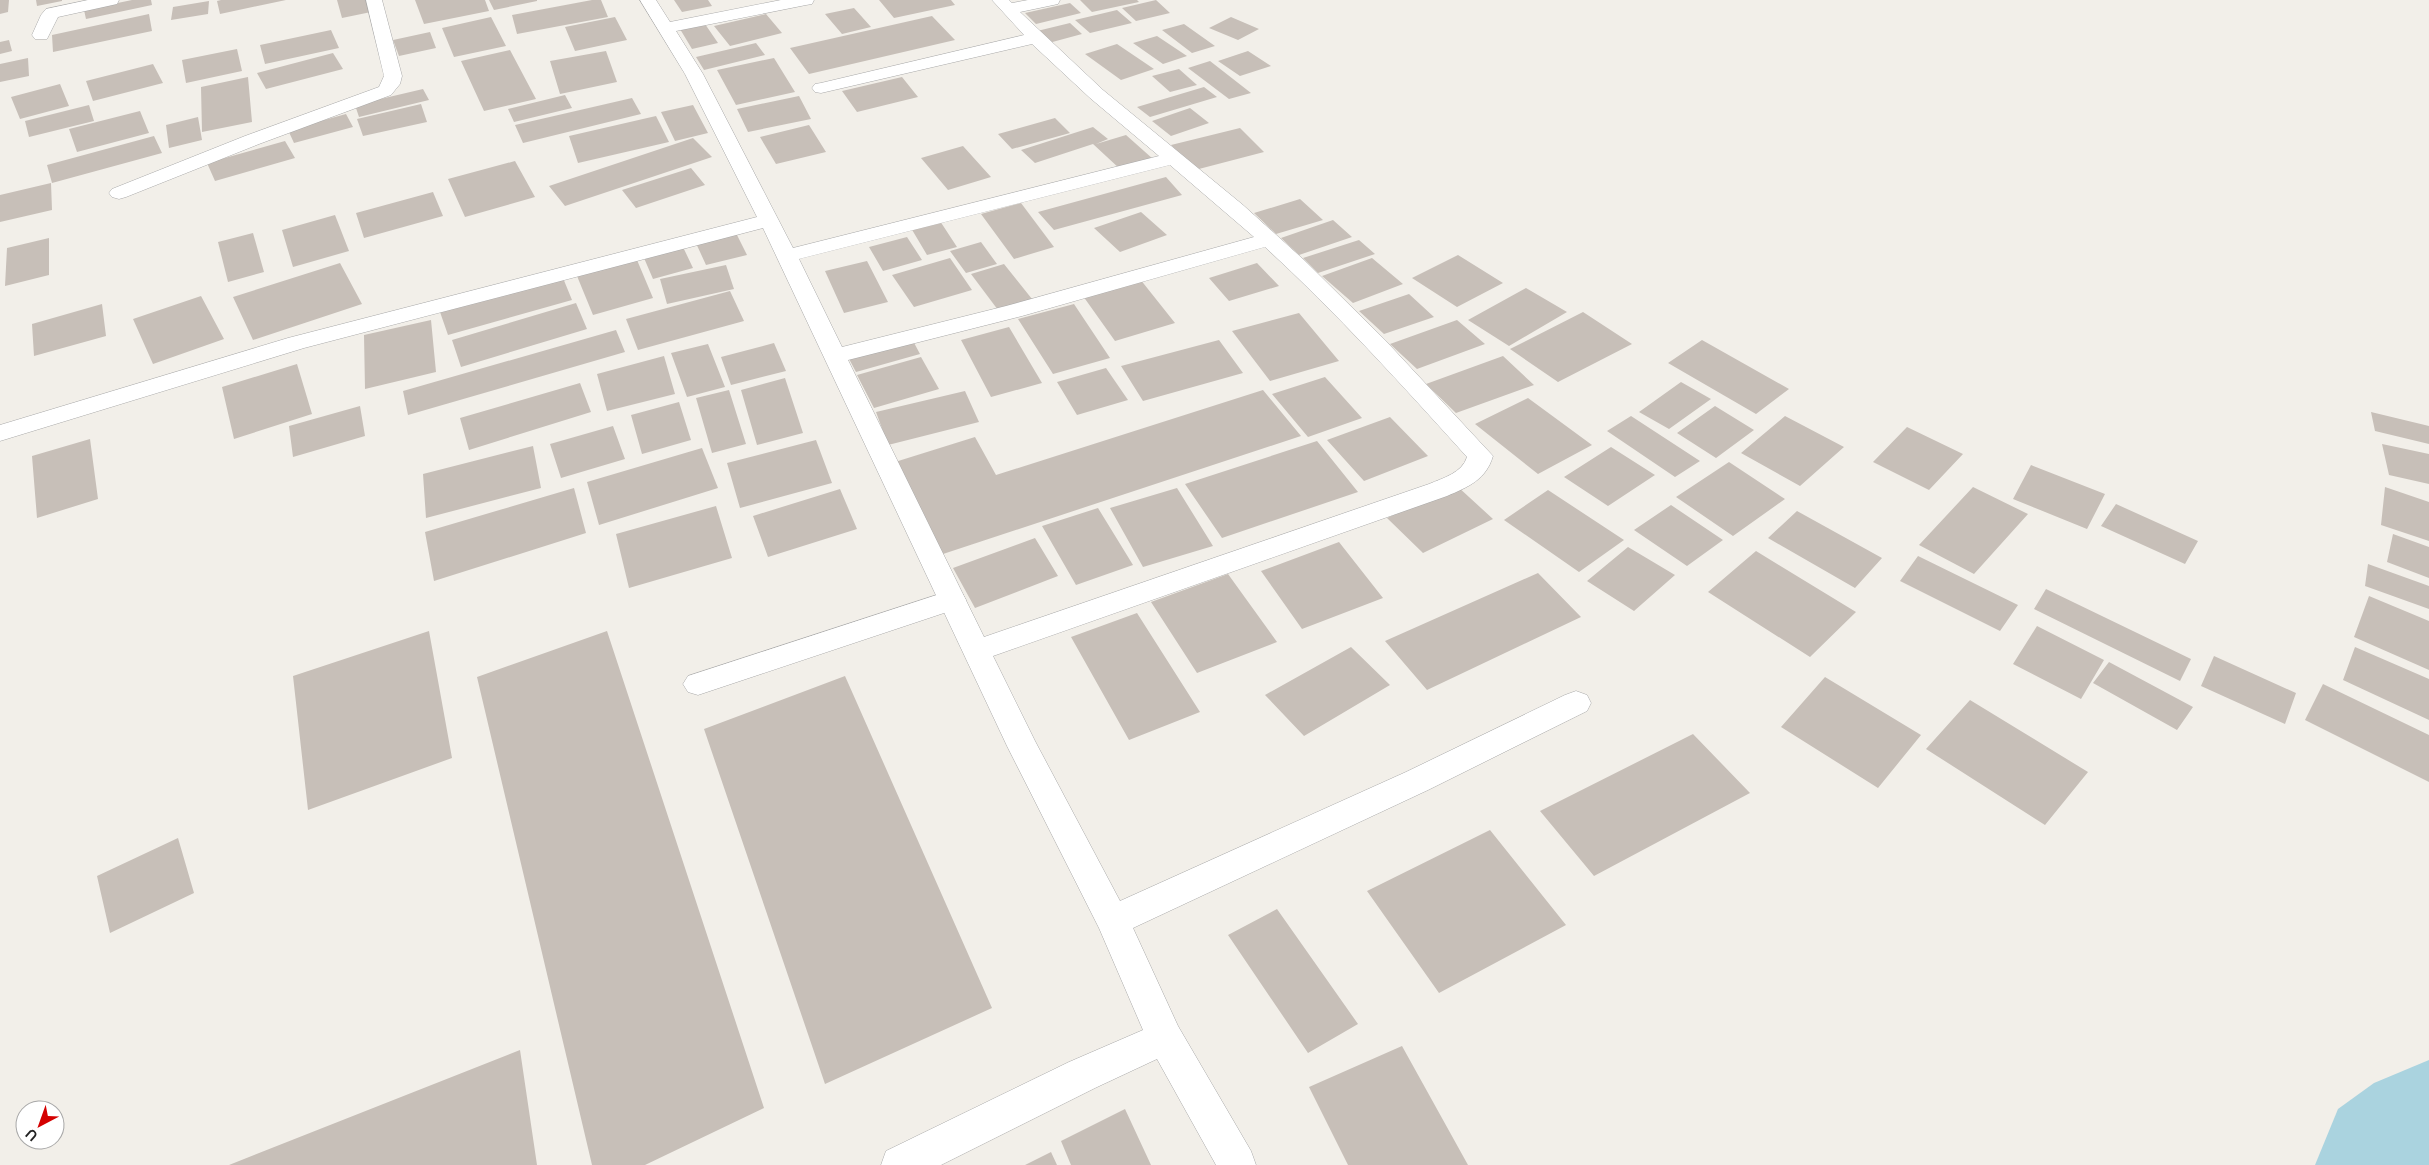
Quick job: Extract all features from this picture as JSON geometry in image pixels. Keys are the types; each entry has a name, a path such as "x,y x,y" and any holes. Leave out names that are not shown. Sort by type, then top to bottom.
{"street":[{"path":"41,35 49,14 52,12 111,0"},
{"path":"119,193 252,140 385,91 391,84 393,76 374,0"},
{"path":"648,0 694,74 767,221 787,256 1022,746 1113,921 1165,1038 1237,1165"},
{"path":"666,28 806,0"},
{"path":"1004,5 1052,0"},
{"path":"976,651 1438,490 1470,475 1478,468 1480,456 1413,383 1270,239 1035,38 1004,5"},
{"path":"821,88 1035,38"},
{"path":"787,256 1174,158"},
{"path":"0,433 296,343 767,221"},
{"path":"834,356 1014,311 1270,239"},
{"path":"698,684 952,600"},
{"path":"1113,921 1417,781 1576,703"},
{"path":"900,1165 1082,1074 1165,1038"}],"building":[{"path":"0,0 9,0 8,12 0,14"},
{"path":"36,0 62,0 62,1 37,6"},
{"path":"132,0 151,0 152,5 86,19 84,10"},
{"path":"221,0 286,0 220,14 217,1"},
{"path":"337,0 368,0 371,12 342,18"},
{"path":"415,0 485,0 489,11 424,24"},
{"path":"489,0 537,0 537,1 494,10"},
{"path":"601,0 608,17 517,34 512,15"},
{"path":"674,0 708,0 712,6 682,12"},
{"path":"879,0 951,0 955,5 894,18"},
{"path":"1080,0 1137,0 1139,2 1092,12"},
{"path":"1156,0 1170,13 1136,21 1122,8"},
{"path":"209,1 208,14 171,20 173,7"},
{"path":"1070,3 1081,13 1036,24 1025,13"},
{"path":"854,8 871,27 842,34 825,14"},
{"path":"1117,10 1132,23 1090,33 1075,20"},
{"path":"149,14 152,31 53,52 52,35"},
{"path":"766,14 782,33 730,46 714,26"},
{"path":"932,16 955,40 809,74 790,48"},
{"path":"491,17 506,46 454,57 442,28"},
{"path":"615,17 627,40 575,51 565,27"},
{"path":"1231,17 1259,29 1238,40 1209,28"},
{"path":"1070,23 1082,34 1045,44 1033,32"},
{"path":"705,24 718,43 692,49 680,29"},
{"path":"1184,24 1215,46 1192,53 1162,30"},
{"path":"331,30 339,48 265,64 260,45"},
{"path":"430,32 436,48 399,56 393,40"},
{"path":"1157,36 1187,56 1163,64 1133,43"},
{"path":"9,40 12,51 0,54 0,42"},
{"path":"756,43 765,55 704,70 696,57"},
{"path":"1117,44 1154,69 1121,80 1085,54"},
{"path":"237,49 242,71 186,83 182,60"},
{"path":"510,50 536,99 484,111 461,61"},
{"path":"606,51 617,82 560,94 550,61"},
{"path":"1248,51 1271,66 1240,76 1218,61"},
{"path":"333,53 343,69 266,89 257,73"},
{"path":"28,58 29,76 0,82 0,64"},
{"path":"774,58 795,92 736,105 717,70"},
{"path":"1210,61 1251,93 1229,99 1188,68"},
{"path":"153,64 163,83 93,101 86,81"},
{"path":"1179,69 1197,85 1170,92 1152,76"},
{"path":"248,77 252,122 202,132 201,87"},
{"path":"902,77 918,97 857,112 842,91"},
{"path":"60,84 69,106 20,119 11,97"},
{"path":"1204,87 1217,97 1150,117 1137,107"},
{"path":"423,89 429,100 359,117 355,105"},
{"path":"565,95 572,108 514,122 508,109"},
{"path":"799,96 811,119 748,132 737,109"},
{"path":"632,98 641,114 523,143 515,125"},
{"path":"421,104 427,122 363,136 357,119"},
{"path":"89,105 94,121 29,137 25,121"},
{"path":"693,105 708,133 675,141 661,112"},
{"path":"1190,108 1209,123 1171,136 1152,121"},
{"path":"140,111 149,133 77,152 69,129"},
{"path":"346,114 353,127 294,143 288,130"},
{"path":"656,116 669,142 578,163 569,136"},
{"path":"198,117 202,140 169,148 166,125"},
{"path":"1055,118 1070,133 1012,149 998,134"},
{"path":"809,125 826,152 776,164 760,137"},
{"path":"1093,127 1108,139 1096,144 1126,135 1153,159 1120,169 1093,144 1035,163 1021,150"},
{"path":"1240,128 1264,152 1195,170 1171,145"},
{"path":"154,136 162,153 52,183 47,165"},
{"path":"693,138 712,157 565,206 549,186"},
{"path":"285,141 295,158 215,181 207,163"},
{"path":"963,146 991,177 948,190 921,158"},
{"path":"515,161 535,197 465,217 448,179"},
{"path":"691,168 705,185 636,208 622,190"},
{"path":"1166,177 1182,195 1054,230 1038,212"},
{"path":"51,183 52,210 0,222 0,195"},
{"path":"433,192 443,216 364,238 356,213"},
{"path":"1300,199 1323,220 1276,234 1254,213"},
{"path":"1021,203 1054,247 1014,259 981,214"},
{"path":"1141,212 1167,235 1120,252 1094,228"},
{"path":"335,215 349,251 293,267 282,230"},
{"path":"1333,220 1352,237 1299,255 1281,238"},
{"path":"940,221 957,247 927,255 911,228"},
{"path":"735,231 747,255 706,265 695,241"},
{"path":"253,233 264,272 228,282 218,242"},
{"path":"907,237 922,260 883,271 869,247"},
{"path":"49,238 49,275 5,286 7,248"},
{"path":"1359,240 1375,254 1318,273 1303,258"},
{"path":"981,242 997,264 966,273 950,251"},
{"path":"683,247 693,268 653,279 644,258"},
{"path":"1458,255 1503,283 1457,307 1412,278"},
{"path":"950,258 972,290 914,307 892,275"},
{"path":"1372,258 1403,284 1353,303 1322,276"},
{"path":"637,260 653,298 593,315 577,276"},
{"path":"867,261 888,302 844,313 825,271"},
{"path":"340,263 362,304 253,340 233,297"},
{"path":"1257,263 1279,286 1229,301 1209,278"},
{"path":"1004,264 1032,299 998,310 971,274"},
{"path":"726,265 734,289 667,304 660,279"},
{"path":"563,278 572,300 448,335 440,312"},
{"path":"1140,279 1175,323 1115,341 1083,296"},
{"path":"1526,288 1567,312 1509,346 1468,320"},
{"path":"730,291 744,321 638,350 626,319"},
{"path":"1409,294 1434,317 1384,334 1359,311"},
{"path":"201,296 224,339 153,364 133,319"},
{"path":"576,303 587,329 461,367 452,340"},
{"path":"102,304 106,336 34,356 32,324"},
{"path":"1074,304 1110,358 1053,374 1018,319"},
{"path":"1583,312 1632,344 1558,382 1510,349"},
{"path":"1299,313 1339,361 1270,381 1232,331"},
{"path":"431,320 436,372 365,389 364,335"},
{"path":"1457,320 1485,344 1417,369 1390,344"},
{"path":"1009,327 1042,383 991,397 961,340"},
{"path":"616,330 625,352 408,415 403,391"},
{"path":"912,339 920,354 856,372 848,357"},
{"path":"1219,340 1243,373 1143,401 1121,366"},
{"path":"1702,340 1789,389 1756,414 1668,363"},
{"path":"774,343 786,371 731,385 721,357"},
{"path":"708,344 725,387 687,397 671,353"},
{"path":"664,356 675,394 607,411 597,374"},
{"path":"1503,356 1534,385 1456,413 1426,384"},
{"path":"921,357 939,389 874,408 857,375"},
{"path":"297,364 312,414 234,439 222,387"},
{"path":"1106,368 1128,400 1077,415 1057,382"},
{"path":"1325,377 1362,418 1308,437 1272,394"},
{"path":"785,378 803,433 757,445 741,390"},
{"path":"1681,382 1711,399 1669,429 1639,412"},
{"path":"580,383 591,412 469,450 460,418"},
{"path":"729,390 746,444 712,453 696,398"},
{"path":"1263,390 1301,436 940,555 895,462 975,437 996,475"},
{"path":"965,391 979,422 888,445 876,412"},
{"path":"1528,398 1592,445 1538,474 1475,424"},
{"path":"679,402 691,440 642,454 631,415"},
{"path":"360,406 365,436 293,457 289,426"},
{"path":"1715,406 1754,430 1716,458 1677,433"},
{"path":"2371,412 2429,426 2429,444 2375,431"},
{"path":"1631,416 1700,461 1675,477 1607,431"},
{"path":"1785,416 1844,447 1800,486 1741,453"},
{"path":"1390,417 1428,456 1364,481 1327,440"},
{"path":"613,426 625,459 561,478 550,444"},
{"path":"1907,427 1963,454 1929,490 1873,462"},
{"path":"90,439 98,499 37,518 32,456"},
{"path":"816,440 832,483 740,508 727,463"},
{"path":"1317,441 1358,492 1222,538 1185,484"},
{"path":"2382,444 2429,454 2429,484 2389,475"},
{"path":"533,446 541,488 426,518 423,474"},
{"path":"1611,447 1655,475 1608,506 1564,477"},
{"path":"702,448 718,488 599,525 587,482"},
{"path":"1729,462 1785,499 1733,536 1676,497"},
{"path":"2031,465 2105,494 2087,529 2013,499"},
{"path":"1457,486 1493,519 1423,553 1387,518"},
{"path":"1973,487 2028,514 1974,574 1919,545"},
{"path":"2385,487 2429,502 2429,541 2381,525"},
{"path":"574,488 586,533 434,581 425,532"},
{"path":"1177,488 1213,546 1143,567 1110,508"},
{"path":"840,489 857,529 768,557 753,516"},
{"path":"1548,490 1624,540 1579,572 1504,520"},
{"path":"2116,504 2198,541 2185,564 2101,526"},
{"path":"1671,505 1723,540 1687,566 1634,530"},
{"path":"716,506 732,558 629,588 616,534"},
{"path":"1098,508 1133,565 1076,585 1042,526"},
{"path":"1797,511 1882,558 1855,588 1768,538"},
{"path":"2393,534 2429,547 2429,578 2387,562"},
{"path":"1035,538 1058,576 975,608 953,568"},
{"path":"1339,542 1383,598 1302,629 1261,571"},
{"path":"1628,547 1675,575 1634,611 1587,581"},
{"path":"1756,551 1856,612 1810,657 1708,592"},
{"path":"1918,556 2018,605 2000,631 1900,581"},
{"path":"2368,564 2429,586 2429,609 2365,586"},
{"path":"1538,573 1581,617 1427,690 1385,641"},
{"path":"1228,574 1277,642 1197,673 1151,602"},
{"path":"2046,589 2191,659 2180,681 2034,609"},
{"path":"2369,596 2429,621 2429,670 2354,637"},
{"path":"1137,613 1200,712 1129,740 1071,637"},
{"path":"2037,626 2104,660 2081,699 2013,664"},
{"path":"429,631 452,758 308,810 293,676"},
{"path":"607,631 764,1108 645,1165 592,1165 477,677"},
{"path":"1351,647 1390,685 1304,736 1265,695"},
{"path":"2355,647 2429,679 2429,720 2343,680"},
{"path":"2214,656 2296,693 2285,724 2201,686"},
{"path":"2109,662 2193,707 2177,730 2093,683"},
{"path":"845,676 992,1008 825,1084 704,729"},
{"path":"1825,677 1921,735 1878,788 1781,727"},
{"path":"2323,684 2429,735 2429,782 2305,720"},
{"path":"1970,700 2088,772 2045,825 1926,749"},
{"path":"1693,734 1750,793 1594,876 1540,811"},
{"path":"1490,830 1566,925 1439,993 1367,891"},
{"path":"178,838 194,893 110,933 97,876"},
{"path":"1277,909 1358,1024 1308,1053 1228,935"},
{"path":"1402,1046 1468,1165 1348,1165 1309,1087"},
{"path":"520,1050 537,1165 229,1165"},
{"path":"1125,1109 1151,1165 1071,1165 1061,1141"},
{"path":"1051,1152 1057,1165 1025,1165"}],"waterway":[{"path":"2394,1165 2429,1138"}]}
